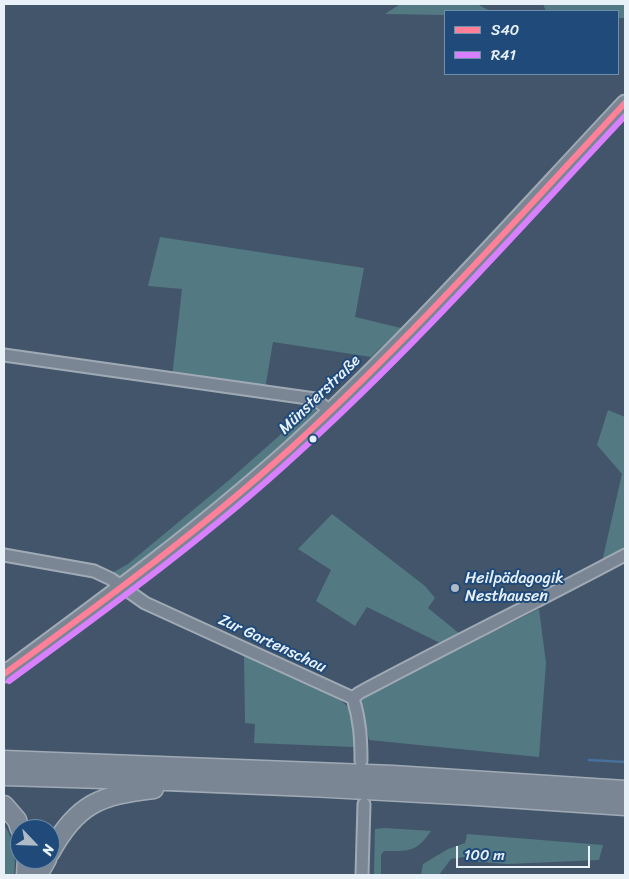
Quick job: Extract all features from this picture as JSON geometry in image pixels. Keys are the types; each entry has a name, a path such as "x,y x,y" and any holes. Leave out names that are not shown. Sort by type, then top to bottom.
{"highway":[{"path":"4,760 374,774 625,790"},
{"path":"4,776 224,782 492,796 625,806"},
{"path":"60,838 70,823 84,809 102,798 118,793 224,782"},
{"path":"4,805 16,819"}],"main road":[{"name":"Münsterstraße","path":"5,673 122,587 242,490 330,411 436,305 625,103"}],"street":[{"path":"4,355 315,399 330,411"},
{"path":"360,762 361,734 359,716 353,698 359,692 479,629 542,600 625,554"},
{"name":"Zur Gartenschau","path":"4,556 94,571 122,587 145,604 353,698"},
{"path":"362,875 364,870 364,804"}],"green space":[{"path":"400,4 479,5 488,10 444,10 444,15 385,14"},
{"path":"543,4 625,4 625,18 619,18 619,10 546,10"},
{"path":"160,237 364,268 355,317 401,328 371,357 273,342 265,389 172,377 182,289 148,286"},
{"path":"306,401 317,406 316,413 214,504 122,577 118,578 110,574 128,564 228,481 305,413"},
{"path":"608,410 625,417 625,549 602,562 622,474 597,445"},
{"path":"332,514 425,586 435,598 428,608 460,634 442,644 367,607 355,626 316,601 331,570 298,549"},
{"path":"539,609 546,663 539,757 369,740 360,698"},
{"path":"244,655 340,700 346,705 353,715 355,726 354,747 254,743 255,724 245,723"},
{"path":"4,825 10,837 10,869 14,869 14,875 4,875"},
{"path":"375,829 431,831 416,847 399,851 384,851 381,855 381,875 374,875"},
{"path":"467,834 603,845 599,860 508,864 480,862 464,857 451,859 439,875 421,875 423,864 448,849 465,843"}],"waterway":[{"path":"589,760 625,762"}],"transit line":[{"name":"S40","path":"4,674 186,537 291,448 420,322 625,103"},
{"name":"R41","path":"9,681 192,543 263,485 297,454 424,331 625,116"}],"place":[{"name":"Heilpädagogik Nesthausen","path":"455,588"}]}
